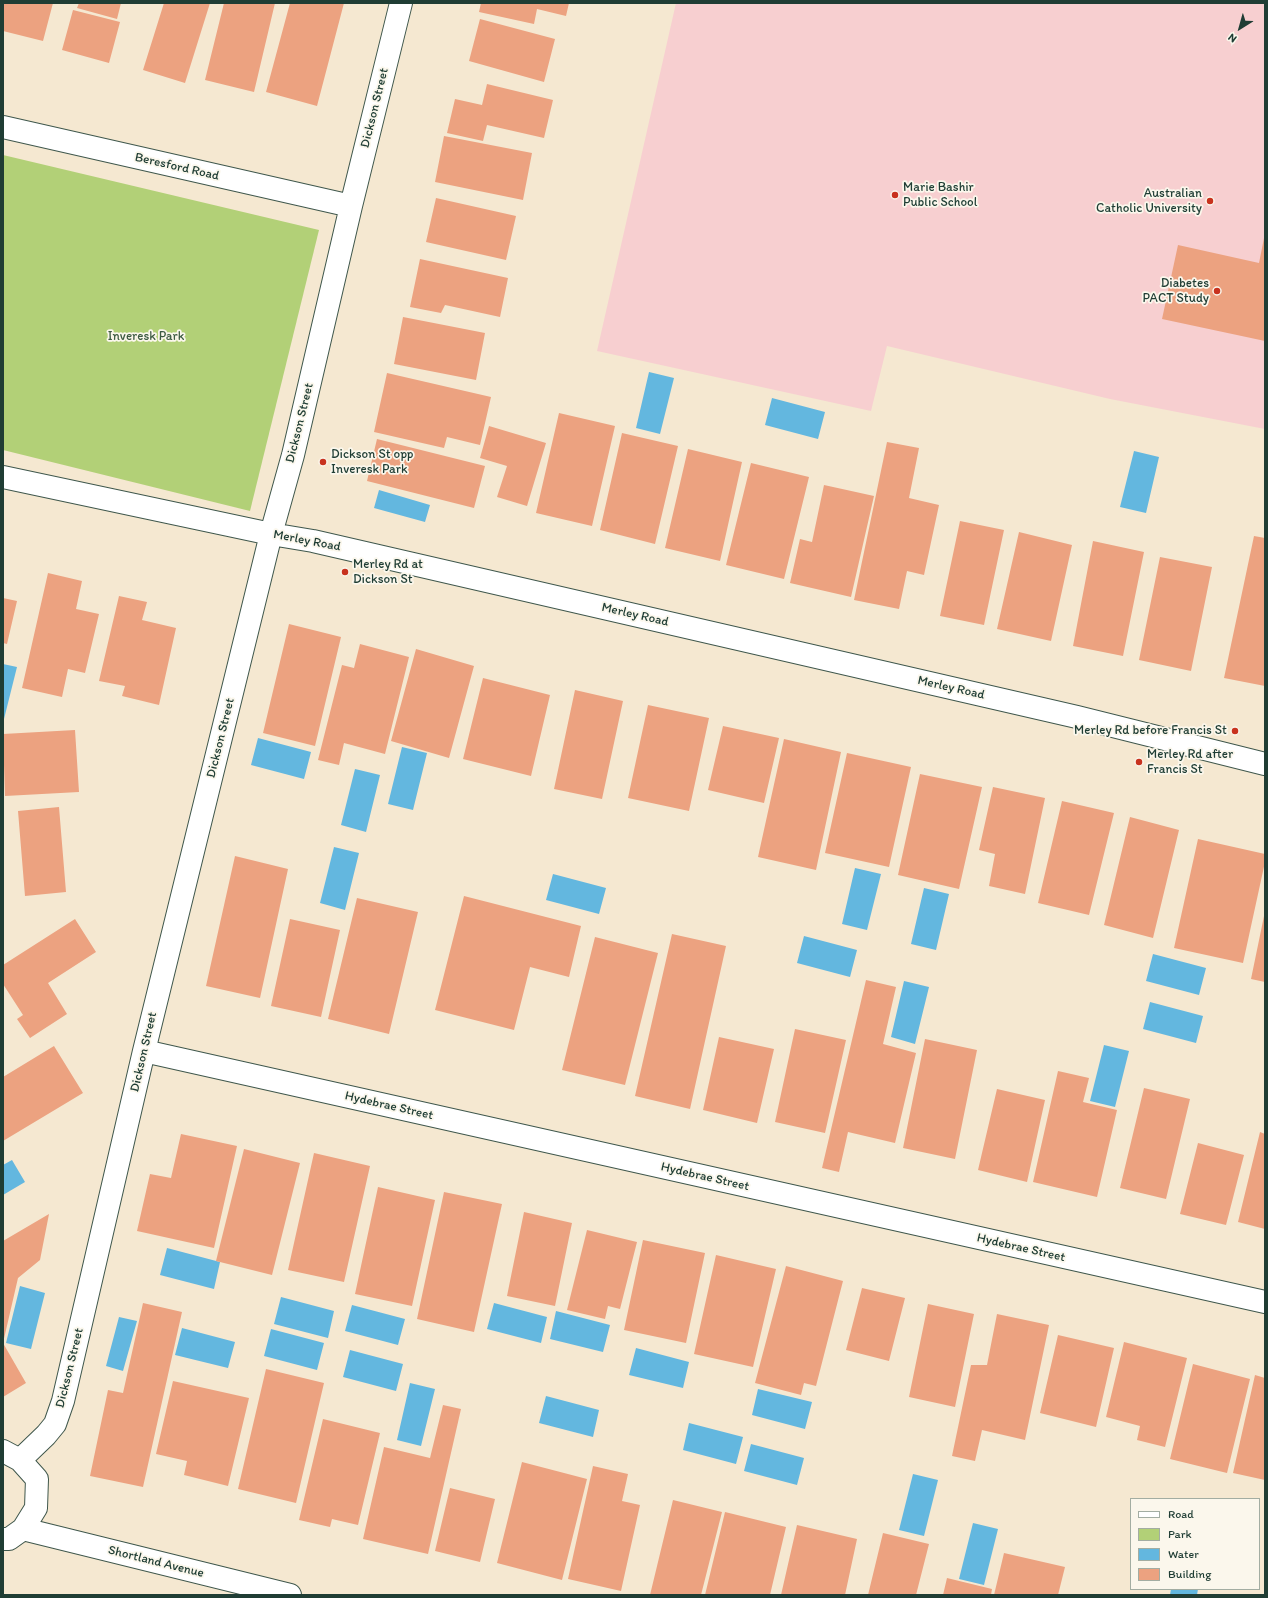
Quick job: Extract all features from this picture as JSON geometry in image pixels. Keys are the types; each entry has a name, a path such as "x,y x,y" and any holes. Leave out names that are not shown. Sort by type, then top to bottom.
{"street":[{"name":"Dickson Street","path":"12,1455 46,1435 55,1424 63,1400 144,1052 271,534 293,455 351,206 401,3"},
{"name":"Beresford Road","path":"3,127 351,206"},
{"name":"Merley Road","path":"3,477 320,543 1077,717 1265,764"},
{"name":"Hydebrae Street","path":"144,1052 1265,1302"},
{"path":"3,1539 9,1539 23,1529 36,1508 37,1479 12,1455"},
{"name":"Shortland Avenue","path":"23,1529 290,1595"}],"shaded area":[{"name":"Marie Bashir Public School","path":"676,3 1265,3 1265,429 1110,399 887,346 871,411 597,351"}],"green space":[{"name":"Inveresk Park","path":"3,155 319,230 250,511 3,450"}],"water":[{"path":"649,372 674,378 660,434 636,428"},
{"path":"772,398 825,412 818,439 765,425"},
{"path":"1134,451 1159,457 1146,513 1120,507"},
{"path":"379,490 430,505 425,522 374,508"},
{"path":"3,664 17,667 3,723"},
{"path":"258,738 311,752 304,779 251,765"},
{"path":"402,747 427,753 413,810 388,804"},
{"path":"355,769 380,775 366,832 341,825"},
{"path":"334,847 359,853 345,910 320,903"},
{"path":"855,868 881,874 867,930 842,924"},
{"path":"553,874 606,888 599,914 546,900"},
{"path":"924,888 949,894 936,950 911,944"},
{"path":"804,936 857,950 850,977 797,963"},
{"path":"1153,954 1206,968 1199,995 1146,981"},
{"path":"904,981 929,987 915,1044 891,1037"},
{"path":"1150,1002 1203,1016 1196,1043 1143,1029"},
{"path":"1104,1045 1129,1051 1115,1107 1090,1101"},
{"path":"12,1160 25,1182 3,1195 3,1165"},
{"path":"167,1248 220,1262 214,1289 160,1275"},
{"path":"20,1286 45,1293 31,1349 6,1343"},
{"path":"281,1297 334,1311 328,1338 274,1324"},
{"path":"494,1303 547,1317 541,1343 487,1329"},
{"path":"352,1305 405,1319 398,1345 345,1331"},
{"path":"556,1311 610,1325 603,1352 550,1339"},
{"path":"119,1317 137,1321 123,1371 106,1366"},
{"path":"182,1328 235,1342 228,1368 175,1355"},
{"path":"271,1329 324,1343 317,1370 264,1356"},
{"path":"636,1348 689,1362 683,1388 629,1375"},
{"path":"350,1350 403,1364 396,1391 343,1377"},
{"path":"410,1383 435,1389 421,1446 397,1440"},
{"path":"758,1389 812,1402 805,1429 752,1415"},
{"path":"546,1396 599,1410 593,1437 539,1423"},
{"path":"689,1423 743,1437 736,1464 683,1450"},
{"path":"751,1444 804,1458 797,1485 744,1471"},
{"path":"913,1474 938,1480 924,1536 899,1530"},
{"path":"973,1523 998,1529 984,1585 959,1579"},
{"path":"1171,1590 1198,1590 1197,1595 1170,1595"}],"building":[{"path":"3,3 53,3 43,41 3,31"},
{"path":"79,3 121,3 117,19 77,8"},
{"path":"164,3 210,3 185,83 143,70"},
{"path":"224,3 275,3 254,92 205,80"},
{"path":"290,3 344,3 317,106 266,92"},
{"path":"481,3 569,3 566,16 537,9 534,24 479,12"},
{"path":"73,10 120,22 109,63 62,50"},
{"path":"480,19 555,39 544,82 469,61"},
{"path":"487,84 553,100 544,138 487,125 483,141 447,133 455,99 482,105"},
{"path":"444,136 532,153 523,200 435,182"},
{"path":"436,198 516,216 506,260 426,242"},
{"name":"Diabetes PACT Study","path":"1264,238 1265,341 1162,319 1178,245 1259,263"},
{"path":"420,259 508,278 500,317 445,305 441,313 410,307"},
{"path":"403,317 485,333 476,380 394,364"},
{"path":"387,373 491,397 480,445 447,437 444,448 374,432"},
{"path":"559,413 615,426 592,526 536,513"},
{"path":"489,426 546,443 527,506 497,497 507,466 480,458"},
{"path":"622,433 678,446 655,544 600,530"},
{"path":"377,439 485,466 474,508 367,481"},
{"path":"887,442 919,448 909,498 939,505 924,575 907,571 899,609 854,600"},
{"path":"688,449 742,462 720,561 665,548"},
{"path":"751,463 809,477 784,579 726,565"},
{"path":"824,485 874,496 851,597 790,583 800,539 812,542"},
{"path":"960,521 1004,530 984,625 940,616"},
{"path":"1019,532 1072,545 1051,641 997,629"},
{"path":"1254,536 1265,538 1265,686 1224,678"},
{"path":"1093,541 1144,552 1123,656 1073,646"},
{"path":"1160,557 1212,567 1191,671 1139,660"},
{"path":"48,573 82,581 76,609 99,614 85,673 68,669 62,697 22,688"},
{"path":"119,596 147,602 142,620 176,628 159,705 122,696 125,686 99,681"},
{"path":"3,598 17,601 7,644 3,643"},
{"path":"289,624 341,637 315,746 263,733"},
{"path":"360,644 409,657 385,754 344,743 339,765 318,760 342,665 354,668"},
{"path":"416,649 474,666 449,758 391,741"},
{"path":"483,678 550,695 531,776 463,759"},
{"path":"575,690 623,701 602,799 554,789"},
{"path":"648,705 709,718 689,811 628,798"},
{"path":"723,726 779,738 764,803 708,790"},
{"path":"75,730 79,792 5,796 3,734"},
{"path":"784,739 841,752 816,870 758,857"},
{"path":"847,753 911,767 889,867 825,853"},
{"path":"920,774 982,787 959,889 898,875"},
{"path":"993,787 1045,798 1025,894 989,886 995,854 979,850"},
{"path":"1062,801 1114,813 1089,915 1038,903"},
{"path":"59,807 66,892 25,896 18,811"},
{"path":"1130,817 1179,830 1153,938 1104,925"},
{"path":"1198,839 1265,854 1265,862 1243,963 1174,948"},
{"path":"235,856 288,869 260,998 206,986"},
{"path":"464,896 581,926 569,977 530,967 514,1030 435,1010"},
{"path":"357,898 418,912 389,1034 328,1019"},
{"path":"1265,916 1265,982 1251,979"},
{"path":"75,919 96,952 48,983 67,1014 30,1038 17,1019 23,1015 3,984 3,965"},
{"path":"290,919 340,930 321,1017 271,1006"},
{"path":"672,934 726,946 690,1109 635,1096"},
{"path":"595,937 658,953 625,1085 562,1070"},
{"path":"866,980 896,987 883,1044 916,1053 895,1143 848,1132 839,1172 822,1168"},
{"path":"795,1029 846,1040 825,1133 775,1122"},
{"path":"719,1037 774,1049 757,1123 703,1110"},
{"path":"925,1039 977,1050 955,1159 903,1148"},
{"path":"54,1046 83,1093 3,1141 3,1077"},
{"path":"1058,1071 1089,1078 1083,1102 1117,1110 1097,1197 1033,1182"},
{"path":"1144,1088 1190,1099 1166,1199 1120,1188"},
{"path":"997,1089 1045,1100 1027,1182 978,1170"},
{"path":"1260,1132 1265,1134 1265,1229 1238,1222"},
{"path":"181,1134 237,1146 214,1248 137,1231 150,1174 171,1178"},
{"path":"1198,1143 1244,1155 1226,1225 1180,1214"},
{"path":"244,1149 300,1163 272,1275 216,1261"},
{"path":"314,1153 370,1166 344,1282 288,1270"},
{"path":"378,1187 435,1200 412,1306 355,1294"},
{"path":"444,1192 502,1204 474,1332 417,1319"},
{"path":"524,1212 572,1223 555,1306 507,1296"},
{"path":"49,1214 40,1260 18,1278 3,1343 3,1241"},
{"path":"587,1230 637,1242 620,1309 608,1306 605,1319 567,1310"},
{"path":"643,1240 705,1253 686,1343 624,1330"},
{"path":"716,1255 776,1269 753,1367 694,1354"},
{"path":"786,1266 843,1281 816,1386 804,1383 801,1395 755,1383"},
{"path":"862,1288 905,1298 889,1361 846,1350"},
{"path":"143,1303 182,1312 143,1487 90,1476 108,1390 123,1393"},
{"path":"928,1304 974,1314 955,1407 909,1397"},
{"path":"997,1314 1049,1325 1025,1440 982,1430 975,1461 952,1456 971,1365 987,1365"},
{"path":"1058,1335 1114,1348 1096,1427 1040,1413"},
{"path":"1124,1342 1187,1358 1165,1447 1137,1440 1140,1426 1106,1417"},
{"path":"3,1343 26,1383 3,1397"},
{"path":"1193,1364 1250,1379 1227,1473 1170,1459"},
{"path":"266,1369 324,1383 296,1503 238,1489"},
{"path":"1255,1375 1265,1378 1265,1480 1233,1473"},
{"path":"173,1381 249,1398 228,1486 184,1475 187,1461 156,1454"},
{"path":"443,1405 461,1409 428,1554 363,1539 384,1447 430,1458"},
{"path":"323,1419 380,1433 358,1525 332,1519 330,1527 299,1520"},
{"path":"522,1462 587,1479 562,1580 497,1563"},
{"path":"593,1466 628,1474 622,1501 640,1505 621,1591 568,1579"},
{"path":"450,1488 495,1499 480,1562 435,1551"},
{"path":"673,1500 722,1512 701,1595 650,1595"},
{"path":"725,1512 786,1527 770,1595 705,1595"},
{"path":"797,1525 857,1539 845,1595 781,1595"},
{"path":"883,1533 929,1544 916,1595 868,1595"},
{"path":"1004,1553 1065,1567 1058,1595 994,1595"},
{"path":"947,1578 992,1589 991,1595 943,1595"}],"place":[{"name":"Marie Bashir Public School","path":"895,195"},
{"name":"Australian Catholic University","path":"1210,201"},
{"name":"Diabetes PACT Study","path":"1217,291"},
{"name":"Dickson St opp Inveresk Park","path":"323,462"},
{"name":"Merley Rd at Dickson St","path":"345,572"},
{"name":"Merley Rd before Francis St","path":"1235,731"},
{"name":"Merley Rd after Francis St","path":"1139,762"}]}
